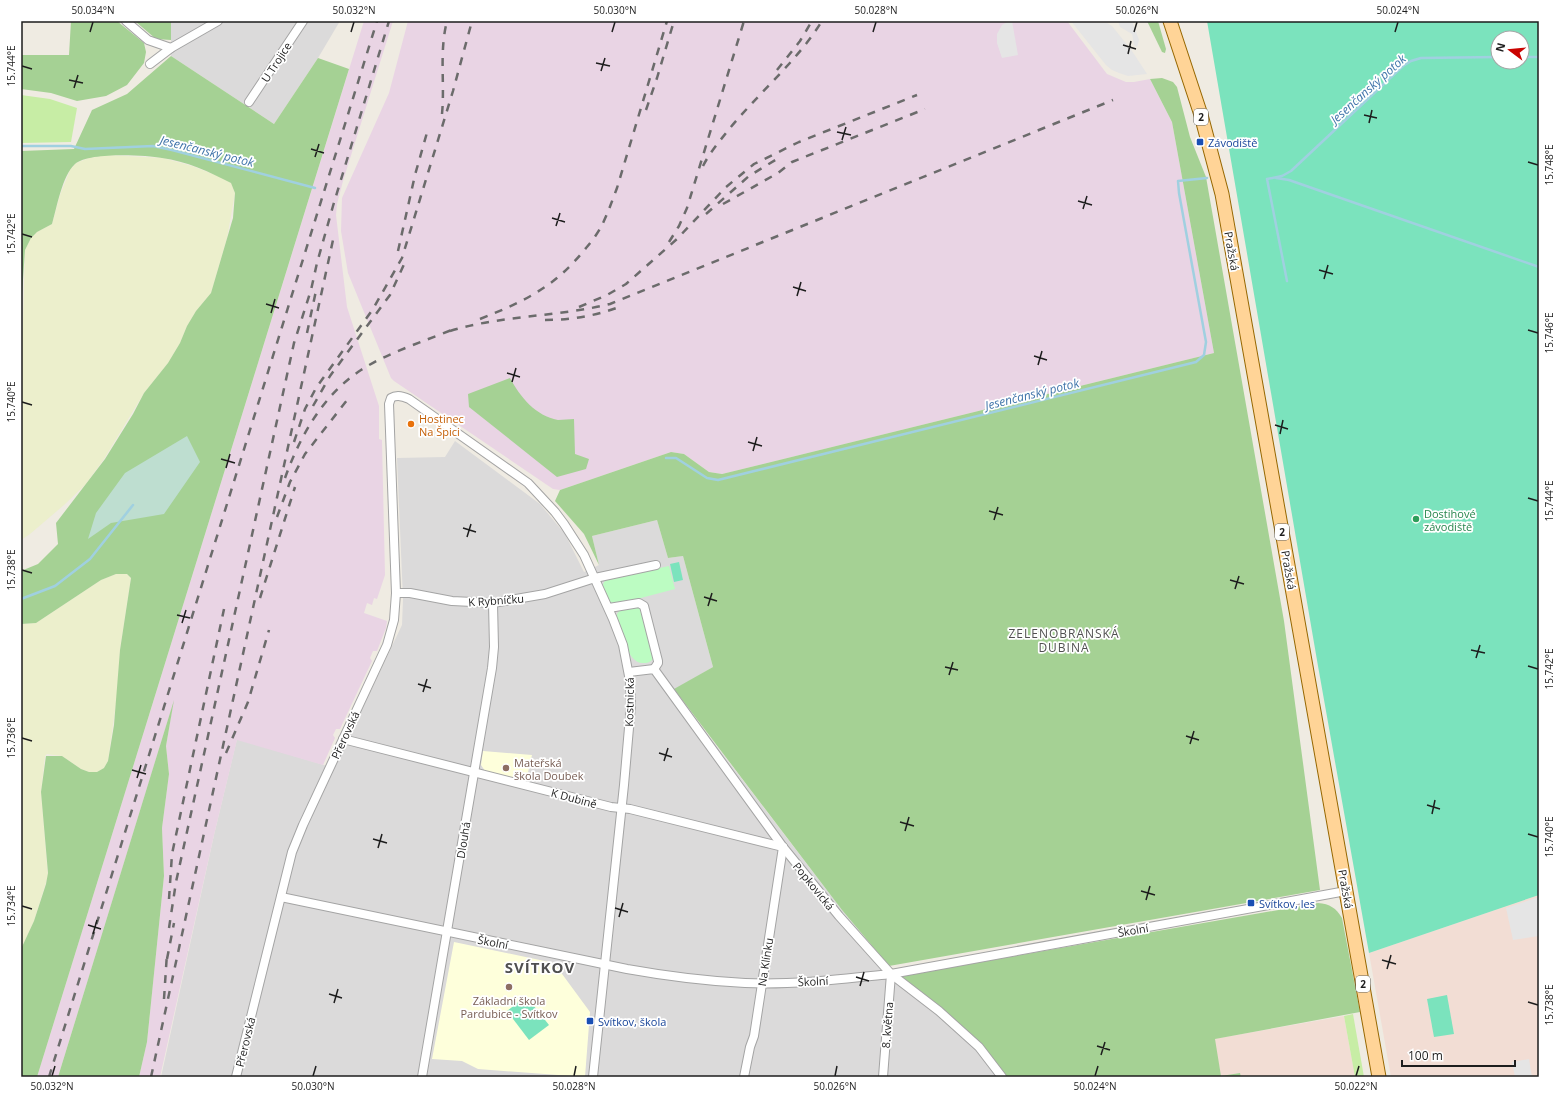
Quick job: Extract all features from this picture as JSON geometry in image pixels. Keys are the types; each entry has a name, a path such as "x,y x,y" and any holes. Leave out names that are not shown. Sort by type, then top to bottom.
{"main road":[{"name":"Pražská","path":"1170,21 1201,115 1222,194 1379,1077"}],"street":[{"path":"126,21 148,40 171,48"},
{"path":"150,64 171,48 218,21"},
{"name":"U Trojice","path":"249,102 300,22"},
{"name":"Přerovská","path":"236,1077 289,862 298,837 390,636 394,620 396,593 389,404 393,396 403,396"},
{"name":"Kostnická","path":"403,396 528,483 537,492 564,524 584,555 609,608 623,645 629,672 631,705 622,808 593,1077"},
{"path":"595,578 656,565"},
{"name":"K Rybníčku","path":"396,593 410,593 452,601 493,602 545,594 595,578"},
{"name":"Dlouhá","path":"422,1077 494,658 493,602"},
{"path":"609,608 639,603 644,606 658,660 654,669 629,672"},
{"name":"Popkovická","path":"654,669 782,847 839,916 891,974 939,1011 979,1047 1002,1077"},
{"name":"K Dubině","path":"343,738 611,807 622,808 782,847"},
{"name":"Na Klínku","path":"744,1077 750,1047 754,1036 782,847"},
{"name":"Školní","path":"281,898 604,964 684,978 761,983 818,981 891,974 1346,891"},
{"name":"8. května","path":"884,1077 891,974"}],"shaded area":[{"path":"171,21 340,21 318,58 274,124 171,56"},
{"path":"364,21 393,21 343,181 337,204 336,215 347,307 379,406 379,439 382,440 385,575 377,599 374,598 372,605 367,603 364,613 387,621 386,628 377,651 373,651 370,658 372,661 340,729 336,729 333,735 335,738 323,765 237,740 214,835 160,1077 139,1077 147,1042 164,876 162,828 169,774 166,746 173,704 58,1077 37,1077"},
{"path":"408,21 1067,21 1107,74 1126,82 1150,79 1172,122 1214,353 722,474 709,472 684,454 671,452 560,490 553,489 391,378 348,273 341,231 342,198 389,93"},
{"path":"1012,21 1018,55 1002,58 997,43 997,34 1002,25"},
{"path":"1071,21 1107,23 1112,26 1132,51 1147,74 1128,76 1112,70 1106,65"},
{"path":"1118,21 1132,21 1139,40 1137,47 1134,45 1132,34 1120,27"},
{"path":"106,155 163,158 192,166 218,176 231,183 235,193 227,238 211,293 196,311 168,363 144,393 104,459 85,485 64,505 21,540 21,352 25,250 31,238 37,232 52,224 60,195 70,170 76,163 89,158"},
{"path":"187,436 200,462 164,514 111,523 88,539 96,513 125,473"},
{"path":"455,441 540,504 565,534 584,572 599,565 592,536 657,520 668,558 683,556 713,667 674,690 842,910 889,966 944,1011 980,1044 1007,1077 161,1077 214,835 237,739 334,768 402,625 403,599 397,458 445,457"},
{"path":"122,573 127,574 131,578 120,649 117,696 108,761 104,768 97,772 89,772 81,769 62,756 47,754 45,756 41,792 48,876 34,921 21,949 21,624 36,623 101,580"},
{"name":"Mateřská škola Doubek","path":"483,751 532,755 526,781 485,771 481,765"},
{"path":"1539,895 1539,1077 1391,1077 1369,953"},
{"path":"1539,897 1539,936 1513,940 1506,908"},
{"name":"Základní škola Pardubice - Svítkov","path":"454,942 554,963 590,1012 585,1077 478,1069 462,1061 432,1059"},
{"path":"1344,1016 1355,1077 1241,1077 1240,1073 1221,1076 1214,1039"},
{"path":"1529,1059 1532,1077 1515,1077 1512,1062"}],"green space":[{"path":"71,21 117,21 144,43 146,52 144,63 127,85 106,96 77,101 51,93 21,89 21,55 69,55"},
{"path":"171,21 171,40 156,39 136,22"},
{"path":"1147,21 1158,21 1166,49 1165,53 1162,52"},
{"name":"Dostihové závodiště","path":"1207,21 1539,21 1539,895 1369,953"},
{"path":"171,56 274,124 318,58 349,69 37,1077 21,1077 21,949 34,921 48,873 41,792 46,756 62,756 81,769 89,772 97,772 104,768 108,761 114,725 120,650 131,578 127,574 116,574 101,580 36,623 21,624 21,571 38,564 58,544 56,523 105,459 133,414 144,393 168,363 196,311 211,293 233,218 235,193 231,183 198,168 171,159 117,155 82,160 70,169 60,192 52,224 37,232 31,238 25,250 21,309 21,151 74,149 92,110 127,94"},
{"path":"1162,78 1173,82 1177,87 1190,137 1206,177 1284,621 1320,890 889,966 842,910 674,689 713,667 683,556 668,558 657,520 592,536 599,565 584,534 555,501 560,490 671,452 684,454 709,472 722,474 1214,353 1172,122 1150,79"},
{"path":"21,95 50,99 77,108 71,142 21,143"},
{"path":"510,378 524,399 536,410 550,418 558,420 574,419 575,454 589,459 586,469 557,477 469,407 468,394"},
{"path":"679,562 683,580 674,582 670,564"},
{"path":"669,566 675,589 618,604 610,602 602,587 604,582 608,579"},
{"path":"636,606 643,607 654,657 647,663 638,662 629,653 617,620 617,614 620,610"},
{"path":"174,700 166,746 169,774 162,828 164,876 147,1042 139,1077 58,1077"},
{"path":"1318,903 1326,904 1332,907 1342,918 1360,1012 1215,1039 1221,1076 1240,1073 1241,1077 1007,1077 980,1044 901,976"},
{"path":"1447,995 1454,1034 1434,1037 1427,999"},
{"path":"526,996 549,1025 529,1040 507,1011"},
{"path":"1353,1014 1364,1077 1355,1077 1344,1016"}],"waterway":[{"name":"Jesenčanský potok","path":"1287,281 1267,179 1282,176 1291,171 1403,66 1411,61 1421,58 1490,57"},
{"name":"Jesenčanský potok","path":"1530,57 1539,57"},
{"name":"Jesenčanský potok","path":"21,146 71,146 85,149 153,146 315,188"},
{"name":"Jesenčanský potok","path":"666,458 676,458 707,478 718,480 1196,362 1204,355 1206,342 1178,181 1207,178"},
{"path":"1276,178 1289,180 1539,267"},
{"path":"21,599 55,586 90,559 133,505"}],"railway":[{"path":"49,1077 377,21"},
{"path":"169,928 176,882 294,343 311,290 333,206 389,21"},
{"path":"442,114 443,44 447,21"},
{"path":"294,442 305,409 316,388 373,309 402,258 453,91 472,21"},
{"path":"480,319 525,299 551,283 574,262 599,231 617,188 667,21"},
{"path":"646,110 674,21"},
{"path":"669,242 679,226 687,208 744,21"},
{"path":"777,70 800,41 812,21"},
{"path":"703,166 726,133 788,65 812,36 822,21"},
{"path":"579,307 607,295 626,284 677,239 726,187 754,164 799,142 917,95"},
{"path":"450,331 489,322 610,304 1113,100"},
{"path":"723,204 778,173 792,162 925,109"},
{"path":"398,251 415,175 428,129"},
{"path":"706,214 749,176 777,159"},
{"path":"151,1077 333,240"},
{"path":"313,406 330,376 390,295 406,260"},
{"path":"307,333 317,286"},
{"path":"545,320 582,317 619,307"},
{"path":"285,478 298,447 314,418 324,404 347,380 382,358 454,329"},
{"path":"277,517 290,482 305,454 351,395"},
{"path":"260,598 295,487"},
{"path":"169,899 172,854 224,609"},
{"path":"226,753 248,702 269,630"},
{"path":"167,959 174,923"},
{"path":"164,999 167,953"}],"place":[{"name":"Závodiště","path":"1200,142"},
{"name":"Hostinec Na Špici","path":"411,424"},
{"name":"Dostihové závodiště","path":"1416,519"},
{"name":"Mateřská škola Doubek","path":"506,768"},
{"name":"Svítkov, les","path":"1251,903"},
{"name":"Základní škola Pardubice - Svítkov","path":"509,987"},
{"name":"Svítkov, škola","path":"590,1021"}],"district":[{"name":"ZELENOBRANSKÁ DUBINA","path":"1064,640"},
{"name":"SVÍTKOV","path":"540,967"}]}
